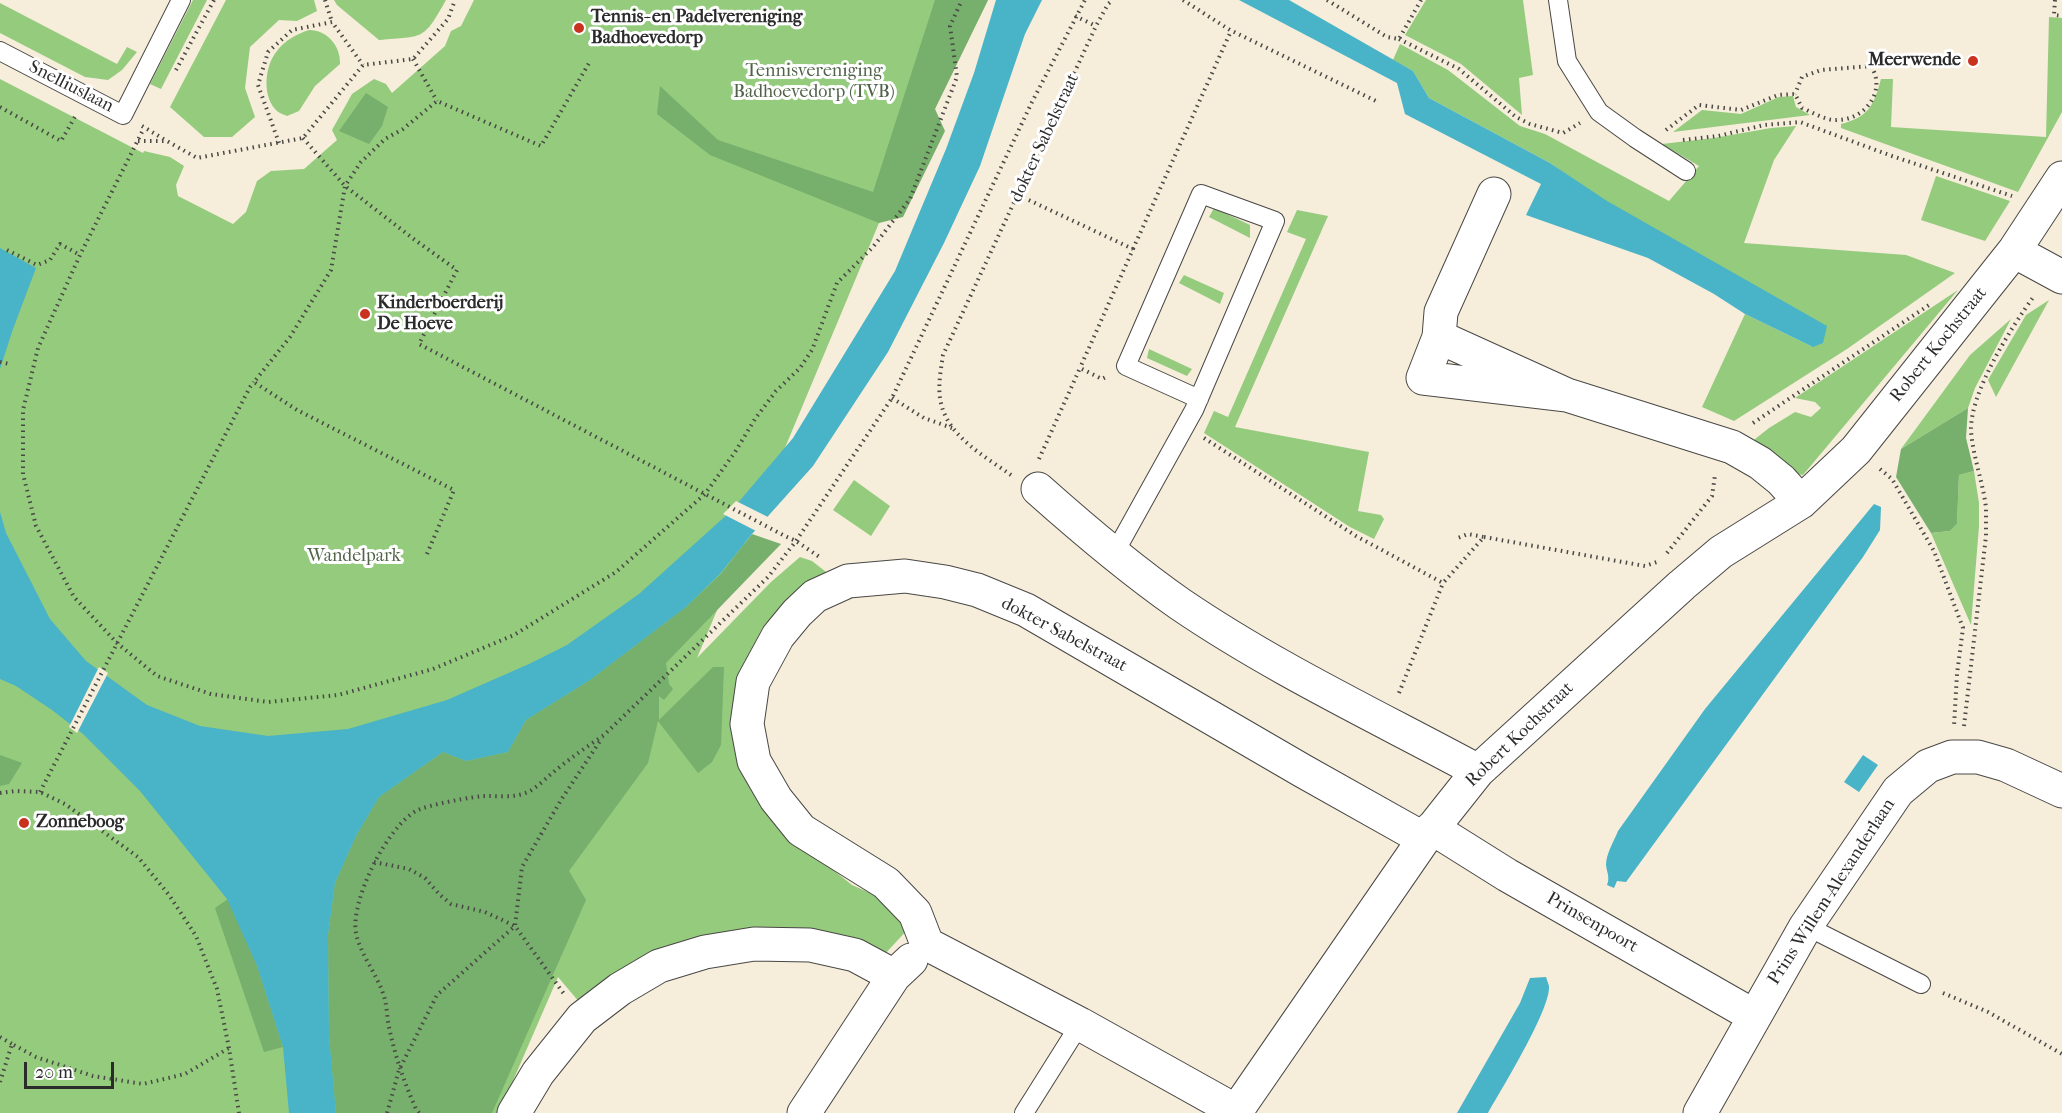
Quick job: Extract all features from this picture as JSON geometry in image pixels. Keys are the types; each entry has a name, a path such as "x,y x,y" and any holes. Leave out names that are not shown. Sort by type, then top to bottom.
{"street":[{"name":"Robert Kochstraat","path":"1236,1112 1428,834 1478,771 1720,552 1801,502 1856,450 2014,251 2062,178"},
{"path":"1494,194 1442,312 1439,337 1423,378 1567,395"},
{"path":"2014,251 2057,274"},
{"path":"1439,337 1567,395 1727,445 1760,463 1781,480 1801,502"},
{"path":"1033,487 1093,538 1180,604 1298,676 1478,771"},
{"name":"dokter Sabelstraat","path":"927,944 915,913 886,883 801,830 776,799 754,761 747,724 753,682 778,636 797,613 815,596 848,581 905,576 935,580 977,590 1026,610 1303,771 1428,834"},
{"path":"1952,757 1978,757 2006,765 2062,791"},
{"name":"Prins Willem-Alexanderlaan","path":"1700,1113 1806,926 1898,792 1928,766 1952,757"},
{"name":"Prinsenpoort","path":"1428,834 1507,875 1754,1016"},
{"path":"514,1113 538,1073 582,1018 620,989 659,966 705,952 754,944 810,945 855,955 894,975"},
{"path":"804,1113 894,975 927,944 1080,1024 1236,1112"}],"lane":[{"name":"Snelliuslaan","path":"0,51 123,114 181,0"},
{"path":"1558,0 1567,61 1599,112 1686,171"},
{"path":"1114,554 1185,426 1198,399 1275,220 1201,194 1126,366 1198,399"},
{"path":"1806,926 1921,984"},
{"path":"1024,1113 1080,1024"}],"path":[{"path":"171,78 214,0"},
{"path":"325,0 332,22 363,65"},
{"path":"138,141 167,141 197,158 303,138 363,65 413,59 448,19 455,0"},
{"path":"144,127 38,348 23,410 23,474 36,526 74,597 117,643 157,676 211,694 268,702 338,695 433,669 514,635 616,572 705,494 755,419 776,391 800,368 812,350 837,283 873,247 910,199 957,77 950,26 962,0"},
{"path":"419,1113 399,1070 386,1001 377,976 360,946 356,932 355,914 374,862 390,834 416,811 466,799 484,796 512,796 527,792 604,735 768,577 796,541 892,398 1032,102 1085,0"},
{"name":"dokter Sabelstraat","path":"1033,487 1016,479 968,445 952,428 940,399 939,381 943,355 1096,26 1108,4 1113,0"},
{"path":"1183,0 1231,31 1376,100"},
{"path":"1327,0 1387,37 1399,39 1458,69 1516,117 1530,124 1563,133 1599,112"},
{"path":"1399,39 1421,0"},
{"path":"2055,0 2054,15 2062,16"},
{"path":"1075,16 1096,26"},
{"path":"279,143 258,85 268,52 291,30 332,22"},
{"path":"1033,487 1080,368 1231,31"},
{"path":"413,59 437,101 541,146 590,63"},
{"path":"1871,66 1876,74 1877,90 1870,106 1851,118 1835,121 1802,108 1795,94 1802,77 1821,69 1871,66"},
{"path":"1656,138 1699,105 1740,110 1778,95 1795,94"},
{"path":"40,792 250,387 290,337 331,270 345,186 361,162 377,147 437,101"},
{"path":"0,107 61,141 78,112"},
{"path":"1635,138 1679,141 1718,136 1764,125 1800,122 1892,156 2043,206"},
{"path":"303,138 345,186 457,270 419,344 817,553"},
{"path":"1018,195 1133,249"},
{"path":"7,250 37,265 50,260 60,244 81,255"},
{"path":"1952,757 1963,733 1986,536 1986,507 1971,434 1974,402 2010,328 2057,274"},
{"path":"1455,539 1468,534 1645,566 1655,563 1664,556 1712,496 1714,476 1727,445 1932,303"},
{"path":"0,362 9,364"},
{"path":"1080,368 1102,379 1126,366"},
{"path":"254,382 297,410 454,490 427,554"},
{"path":"892,398 924,418 952,428"},
{"path":"1185,426 1356,536 1443,583"},
{"path":"1856,450 1892,478 1934,551 1964,628 1957,674 1952,757"},
{"path":"1387,723 1443,583 1484,537"},
{"path":"387,1113 399,1070 437,994 515,926 522,867 561,800 604,735"},
{"path":"0,793 15,790 40,792 65,804 138,857 169,895 196,936 217,989 229,1048 238,1113"},
{"path":"374,862 409,869 425,878 451,904 485,912 515,926 582,1018"},
{"path":"1921,984 1988,1012 2062,1054"},
{"path":"0,1037 36,1057 93,1076 143,1084 185,1074 229,1048"},
{"path":"0,1082 12,1044"}],"green space":[{"path":"193,0 207,0 161,89 150,84"},
{"path":"226,0 314,0 317,11 297,21 279,20 250,47 245,88 255,117 232,137 204,137 170,107"},
{"path":"334,0 446,0 427,30 421,34 379,40"},
{"name":"Wandelpark","path":"474,0 988,0 879,223 697,658 771,582 800,557 812,561 830,575 802,591 764,625 744,666 737,710 803,846 852,885 895,904 909,928 883,956 810,931 772,927 730,931 665,946 615,975 580,1003 558,977 499,1113 0,1113 0,79 143,153 144,151 170,157 184,166 176,185 178,196 233,224 246,212 257,181 271,171 304,169 337,140 332,130 352,94 374,79 386,84 392,93 445,46 451,31 461,26"},
{"path":"935,0 988,0 935,109 945,131 903,217 879,223 710,155 657,114 660,86 718,140 873,192"},
{"path":"1426,0 1523,0 1533,75 1519,78 1522,115 1461,64 1405,35"},
{"path":"0,3 117,64 127,47 137,52 122,70 108,80 85,77 0,33"},
{"path":"2049,17 2062,18 2062,112 2018,192 1841,128 1841,124 1858,118 1869,109 1881,79 1893,79 1891,127 2046,137"},
{"path":"309,30 322,33 332,40 340,57 340,64 315,86 299,111 287,116 275,109 268,96 267,80 270,64 280,47 300,33"},
{"path":"1400,44 1448,70 1520,126 1545,134 1669,201 1699,166 1662,144 1796,126 1774,160 1744,243 1906,255 1955,273 1847,349 1734,421 1702,407 1745,314 1813,347 1550,163 1429,98 1413,71 1393,60"},
{"path":"366,93 388,107 382,126 369,144 339,131"},
{"path":"1793,96 1796,107 1810,115 1673,132 1702,110 1741,114 1779,97"},
{"path":"1936,176 2010,201 1985,241 1921,220"},
{"path":"1214,208 1250,225 1250,238 1209,217"},
{"path":"1297,210 1328,216 1235,427 1369,452 1358,511 1381,515 1384,519 1374,539 1350,527 1204,433 1214,411 1228,417 1306,239 1287,232"},
{"path":"1184,275 1224,293 1220,304 1179,283"},
{"path":"1958,290 1803,475 1793,473 1750,443 1795,412 1811,417 1821,408 1815,402 1795,398"},
{"path":"2049,300 1996,397 1988,380 2026,315"},
{"path":"2011,319 1975,388 1968,408 1901,449 1970,355"},
{"path":"1149,349 1192,369 1187,376 1147,358"},
{"path":"1968,408 1966,438 1974,471 1959,475 1957,524 1950,531 1931,533 1896,477 1901,449"},
{"path":"1974,471 1979,503 1979,526 1971,625 1931,533 1950,531 1957,524 1959,475"},
{"path":"854,480 890,506 871,536 833,510"},
{"path":"752,534 781,544 666,663 669,684 673,689 664,700 659,696 659,720 713,667 724,667 721,745 712,762 698,773 658,721 648,763 569,871 586,900 492,1113 336,1113 329,1036 328,935 335,883 356,836 379,797 443,752 466,761 508,752 526,720 590,680 686,607 721,574"},
{"path":"0,755 22,763 9,784 0,786"},
{"path":"228,899 257,966 283,1047 264,1052 215,908"}],"water":[{"path":"996,0 1042,0 1025,34 980,166 944,243 888,352 813,466 752,534 720,574 686,607 590,680 526,720 508,752 466,761 443,752 379,797 356,836 335,883 328,935 329,1036 336,1113 289,1113 283,1047 257,966 227,899 140,791 83,734 16,686 0,679 0,512 6,533 50,619 86,661 147,705 200,726 268,736 348,729 447,700 567,645 639,594 731,511 793,438 895,271 946,149 974,73"},
{"path":"1239,0 1289,0 1413,71 1429,98 1550,163 1607,201 1827,326 1823,343 1813,347 1745,314 1714,294 1648,258 1526,215 1541,184 1405,114 1397,83"},
{"path":"0,248 36,268 0,369"},
{"path":"1874,504 1881,507 1880,530 1863,557 1626,882 1617,881 1614,888 1607,885 1606,861 1618,831 1705,709"},
{"path":"1863,755 1878,765 1859,792 1844,782"},
{"path":"1546,977 1549,986 1542,1012 1524,1050 1488,1113 1457,1113 1520,1003 1530,978"}],"pier":[{"path":"736,501 770,518 758,532 723,514"},
{"path":"99,667 108,673 77,733 69,727"}],"place":[{"name":"Tennis- en Padelvereniging Badhoevedorp","path":"579,28"},
{"name":"Meerwende","path":"1973,61"},
{"name":"Kinderboerderij De Hoeve","path":"365,314"},
{"name":"Zonneboog","path":"24,823"}],"park label":[{"name":"Tennisvereniging Badhoevedorp (TVB)","path":"814,82"}]}
